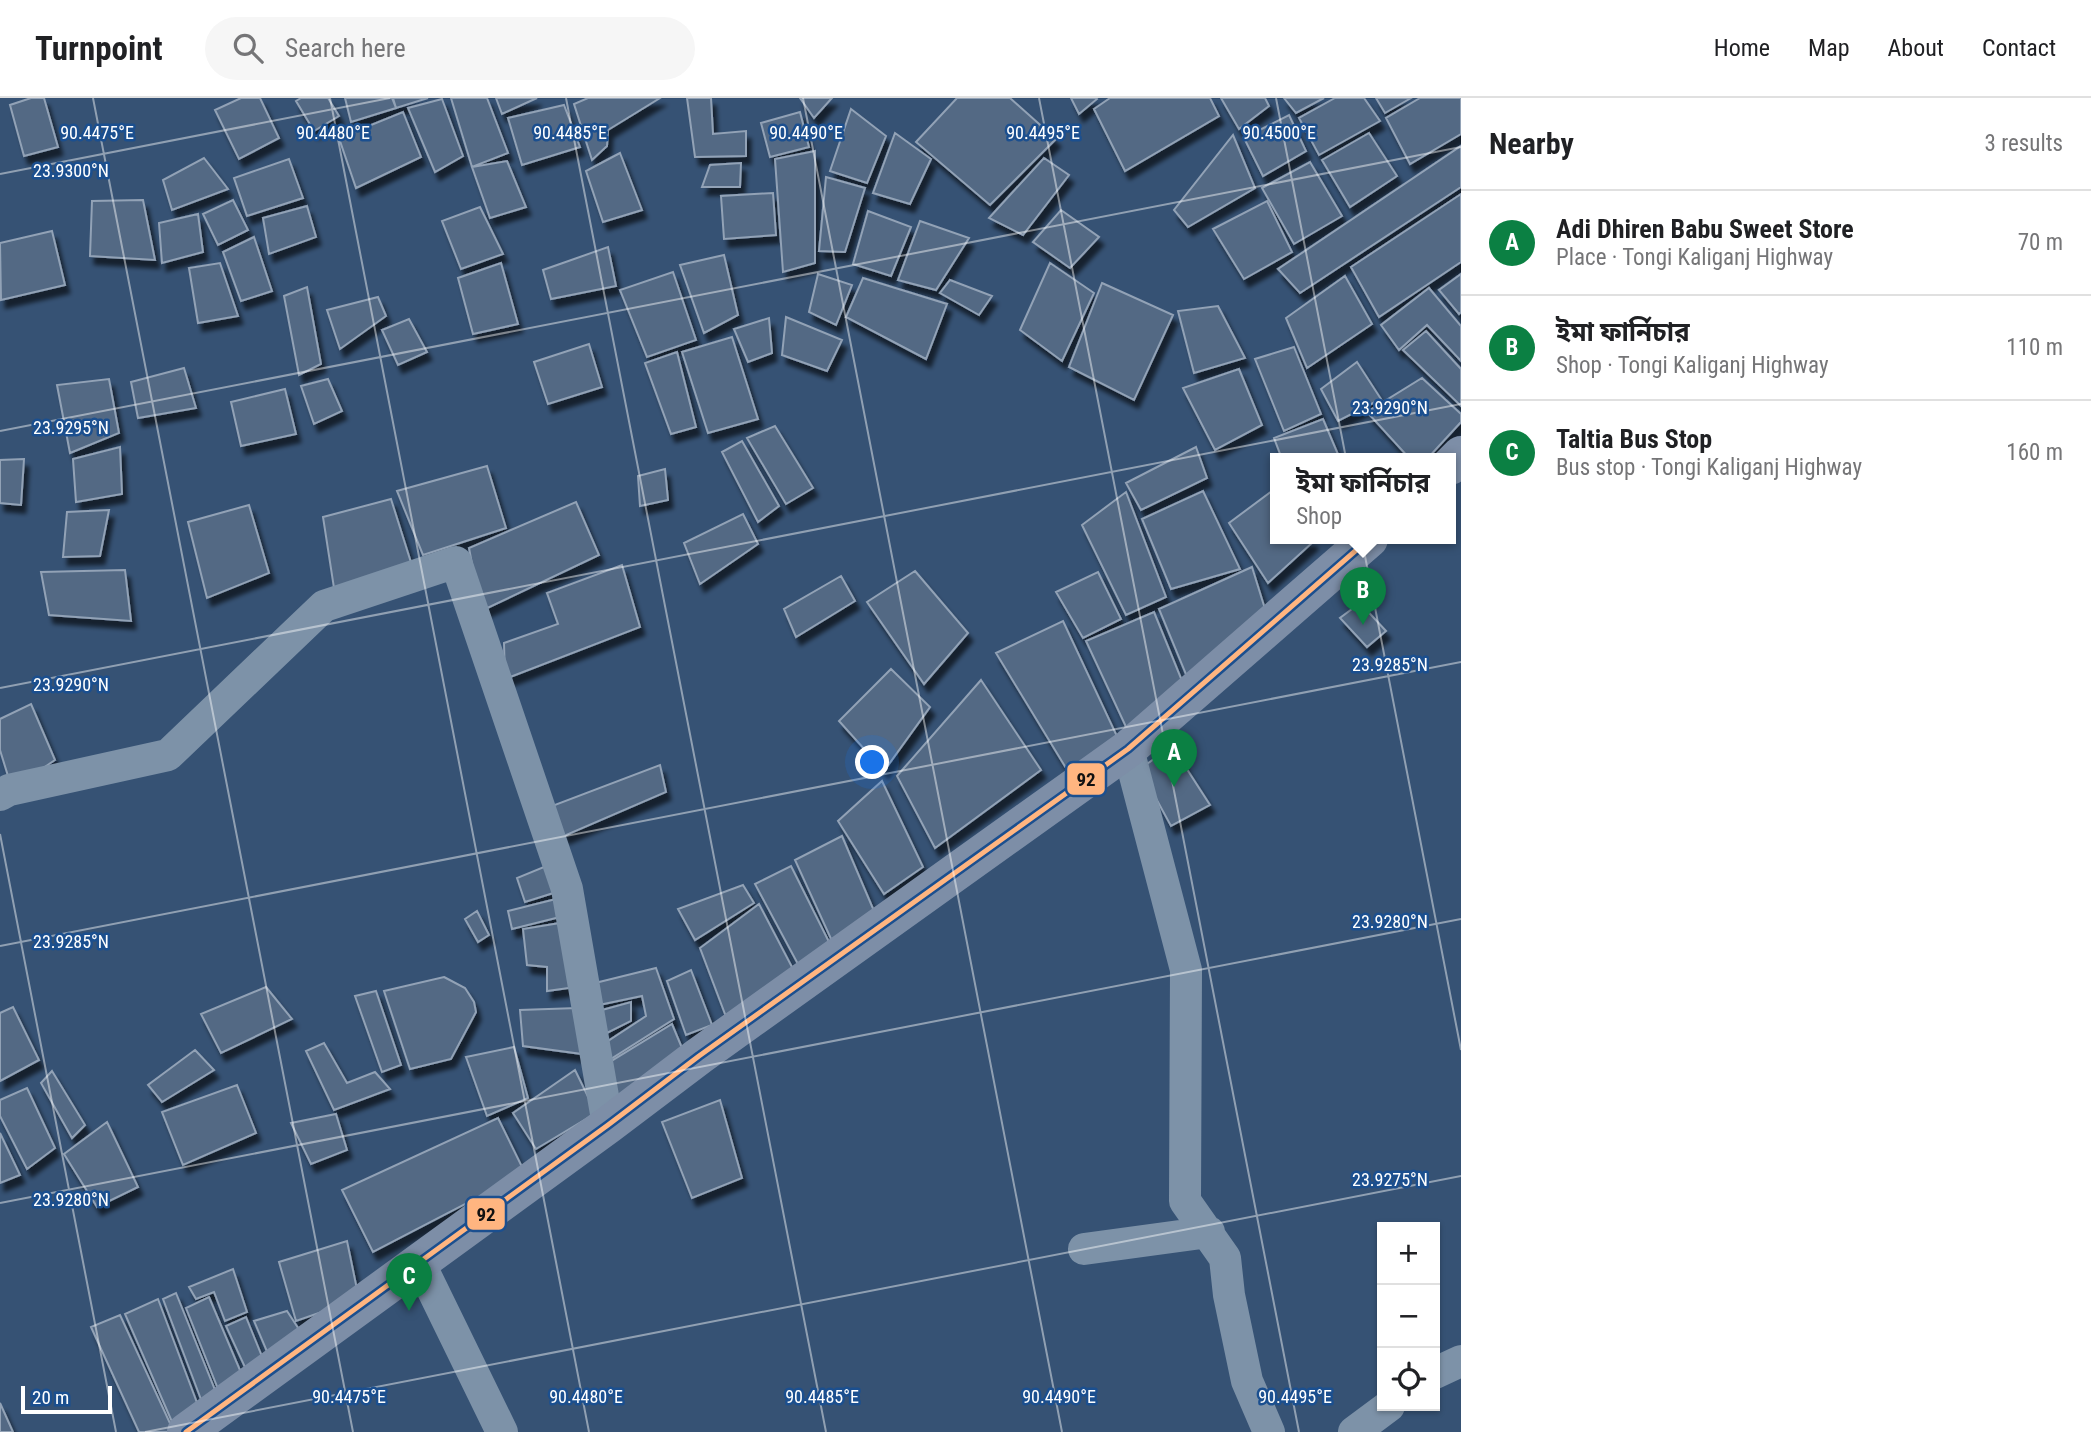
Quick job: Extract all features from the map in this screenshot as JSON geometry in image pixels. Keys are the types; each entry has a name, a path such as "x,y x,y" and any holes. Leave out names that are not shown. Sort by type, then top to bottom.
{"main road":[{"path":"186,1432 699,1056 1128,749 1363,544"}],"street":[{"path":"0,795 9,790 168,755 324,606 456,562 567,889 608,1125"},
{"path":"1128,749 1186,970 1185,1201 1225,1258 1229,1295 1247,1381 1269,1432"},
{"path":"1084,1249 1209,1232"},
{"path":"419,1262 502,1432"},
{"path":"1440,1371 1461,1361"},
{"path":"1354,1432 1382,1411"}],"building":[{"path":"31,98 44,98 58,147 24,156 10,105"},
{"path":"241,98 260,98 279,138 239,159 215,110"},
{"path":"301,98 328,98 339,116 314,131 296,101"},
{"path":"345,98 392,98 396,108 351,122"},
{"path":"393,98 428,98 396,108"},
{"path":"451,98 487,98 508,153 472,167"},
{"path":"496,98 537,98 502,114"},
{"path":"588,98 660,98 608,130 607,146 592,160 574,104"},
{"path":"687,98 711,98 713,134 746,131 746,156 695,157"},
{"path":"800,98 832,98 814,118"},
{"path":"957,98 1010,98 1056,139 990,205 916,142"},
{"path":"1071,98 1096,98 1097,99 1079,114"},
{"path":"1110,98 1210,98 1219,116 1125,171 1094,109"},
{"path":"1221,98 1265,98 1269,106 1239,129"},
{"path":"1284,98 1324,98 1296,113"},
{"path":"1335,98 1364,98 1380,121 1319,155 1299,118"},
{"path":"1376,98 1411,98 1385,113"},
{"path":"1420,98 1461,98 1461,134 1410,164 1386,118"},
{"path":"442,99 463,156 435,172 408,108"},
{"path":"564,105 580,147 522,165 508,118"},
{"path":"851,109 886,136 867,183 830,171"},
{"path":"403,112 421,157 356,188 339,138"},
{"path":"800,112 809,147 770,157 761,123"},
{"path":"1289,115 1306,151 1263,176 1244,138"},
{"path":"895,133 931,159 910,204 873,193"},
{"path":"1369,133 1397,176 1350,207 1322,160"},
{"path":"1233,135 1255,188 1188,227 1174,210"},
{"path":"1461,146 1461,187 1300,293 1278,269"},
{"path":"815,151 815,263 783,272 775,159"},
{"path":"620,153 642,210 603,222 586,171"},
{"path":"204,158 228,189 172,210 163,180"},
{"path":"1044,158 1069,175 1023,235 989,218"},
{"path":"289,159 303,198 247,216 234,178"},
{"path":"507,161 526,207 490,218 472,167"},
{"path":"1310,162 1342,216 1294,244 1262,188"},
{"path":"741,163 740,187 702,187 710,165"},
{"path":"826,177 865,188 845,252 819,251"},
{"path":"773,193 776,235 724,239 721,196"},
{"path":"1461,194 1461,262 1379,317 1351,267"},
{"path":"143,200 155,260 90,256 92,201"},
{"path":"233,200 248,230 218,245 203,214"},
{"path":"1267,201 1292,252 1244,279 1213,229"},
{"path":"307,206 316,237 269,254 263,218"},
{"path":"480,207 503,254 461,269 442,221"},
{"path":"1061,210 1099,237 1070,268 1033,242"},
{"path":"868,211 911,227 891,276 853,264"},
{"path":"198,214 203,252 162,263 159,223"},
{"path":"920,221 969,238 936,290 898,280"},
{"path":"52,231 65,285 1,300 0,243"},
{"path":"254,237 272,291 241,301 223,252"},
{"path":"608,247 616,286 551,299 543,270"},
{"path":"724,255 738,315 704,333 680,265"},
{"path":"220,263 238,316 198,323 189,268"},
{"path":"501,263 518,324 473,334 458,278"},
{"path":"1050,263 1094,293 1062,361 1020,330"},
{"path":"673,272 696,340 647,357 620,290"},
{"path":"818,274 852,285 836,325 809,312"},
{"path":"1461,274 1461,312 1459,314 1439,290"},
{"path":"1345,276 1372,324 1307,368 1286,318"},
{"path":"863,278 947,304 926,359 846,317"},
{"path":"950,280 992,296 979,315 940,293"},
{"path":"1102,283 1173,315 1134,400 1069,367"},
{"path":"307,287 321,364 299,375 284,296"},
{"path":"1429,288 1461,326 1461,361 1427,325 1399,350 1381,325"},
{"path":"378,297 386,316 340,349 327,310"},
{"path":"1218,306 1245,358 1194,373 1178,311"},
{"path":"786,317 842,340 827,371 782,355"},
{"path":"769,318 772,353 748,362 734,329"},
{"path":"409,319 427,352 398,365 382,330"},
{"path":"1426,331 1461,369 1461,406 1403,350"},
{"path":"732,337 758,419 708,433 682,352"},
{"path":"589,344 602,387 548,404 534,362"},
{"path":"1294,347 1321,414 1284,431 1255,359"},
{"path":"677,352 696,427 671,434 645,363"},
{"path":"1357,362 1381,399 1338,421 1321,389"},
{"path":"184,368 196,408 138,418 131,382"},
{"path":"1239,369 1262,425 1215,450 1183,388"},
{"path":"1422,378 1461,414 1461,422 1433,453 1405,453 1367,412"},
{"path":"109,379 119,433 70,453 57,385"},
{"path":"328,379 342,411 314,424 301,386"},
{"path":"285,389 296,434 241,446 231,402"},
{"path":"1323,419 1337,453 1280,453 1274,438"},
{"path":"775,426 813,488 786,504 747,438"},
{"path":"742,441 779,506 758,522 722,452"},
{"path":"120,447 122,494 76,502 73,459"},
{"path":"1196,447 1207,478 1141,510 1126,483"},
{"path":"24,459 21,505 0,503 0,460"},
{"path":"487,466 506,528 423,555 397,491"},
{"path":"665,469 668,500 640,506 638,476"},
{"path":"1203,491 1240,569 1171,589 1142,519"},
{"path":"1126,492 1166,597 1126,615 1082,525"},
{"path":"1270,492 1270,544 1311,544 1268,583 1229,523"},
{"path":"391,499 414,572 336,601 323,517"},
{"path":"576,502 599,555 481,611 469,548"},
{"path":"249,505 269,573 207,598 188,522"},
{"path":"109,510 100,556 63,557 67,512"},
{"path":"743,514 758,544 700,584 684,543"},
{"path":"622,565 640,627 505,679 504,643 558,624 547,593"},
{"path":"1252,567 1265,609 1192,689 1159,609"},
{"path":"125,570 131,621 49,615 41,572"},
{"path":"915,571 968,633 924,684 867,602"},
{"path":"1098,572 1121,619 1083,638 1056,592"},
{"path":"841,576 855,601 796,637 784,609"},
{"path":"1360,603 1386,631 1367,647 1340,618"},
{"path":"1154,612 1187,693 1127,729 1086,641"},
{"path":"1063,621 1122,747 1069,773 996,653"},
{"path":"891,669 930,707 884,771 839,721"},
{"path":"981,680 1041,770 935,848 897,776"},
{"path":"31,704 55,760 12,789 0,750 0,719"},
{"path":"1172,746 1210,805 1171,826 1140,769"},
{"path":"660,765 666,792 564,836 552,806"},
{"path":"882,781 923,867 884,894 838,821"},
{"path":"842,836 874,911 832,941 795,860"},
{"path":"556,862 566,889 525,902 517,878"},
{"path":"791,866 829,942 799,966 755,884"},
{"path":"743,885 754,903 695,940 678,909"},
{"path":"560,898 564,916 512,929 508,911"},
{"path":"759,904 793,969 728,1022 700,948"},
{"path":"477,911 489,935 478,942 465,919"},
{"path":"566,922 576,987 547,991 547,967 527,965 523,929"},
{"path":"656,968 674,1019 606,1062 602,1045 646,1016 642,996 599,1005 595,983"},
{"path":"691,970 712,1025 686,1035 667,981"},
{"path":"444,977 465,988 474,1002 476,1012 451,1059 410,1069 384,991"},
{"path":"266,987 292,1019 221,1053 201,1014"},
{"path":"376,991 401,1065 382,1072 355,996"},
{"path":"631,1002 631,1021 605,1034 602,1010"},
{"path":"13,1007 39,1060 0,1081 0,1013"},
{"path":"577,1008 582,1054 523,1046 520,1010"},
{"path":"672,1024 687,1060 620,1106 605,1065"},
{"path":"324,1043 347,1083 375,1072 390,1089 334,1110 306,1051"},
{"path":"514,1047 528,1098 487,1116 466,1057"},
{"path":"195,1050 214,1070 162,1102 148,1085"},
{"path":"575,1070 596,1113 536,1149 513,1113"},
{"path":"52,1071 85,1125 72,1138 41,1083"},
{"path":"237,1085 256,1133 183,1165 162,1112"},
{"path":"27,1088 55,1148 27,1169 0,1116 0,1100"},
{"path":"720,1100 742,1178 692,1198 662,1122"},
{"path":"336,1114 347,1150 311,1164 291,1123"},
{"path":"498,1118 525,1173 373,1252 342,1190"},
{"path":"107,1122 138,1187 97,1207 64,1154"},
{"path":"0,1133 20,1175 0,1183"},
{"path":"347,1241 359,1299 296,1321 279,1262"},
{"path":"233,1269 247,1312 225,1321 214,1292 196,1299 189,1287"},
{"path":"176,1293 219,1400 205,1410 163,1299"},
{"path":"209,1297 245,1382 220,1394 186,1308"},
{"path":"158,1299 202,1416 176,1431 125,1314"},
{"path":"287,1311 304,1337 271,1361 254,1321"},
{"path":"120,1315 174,1432 139,1432 91,1327"},
{"path":"246,1317 265,1364 249,1376 226,1326"},
{"path":"0,1403 13,1432 0,1432"}],"transit line":[{"name":"92","path":"186,1432 699,1056 1128,749 1363,544"}],"place":[{"name":"ইমা ফার্নিচার","path":"1363,625"},
{"name":"Adi Dhiren Babu Sweet Store","path":"1174,787"},
{"name":"Taltia Bus Stop","path":"409,1311"}]}
